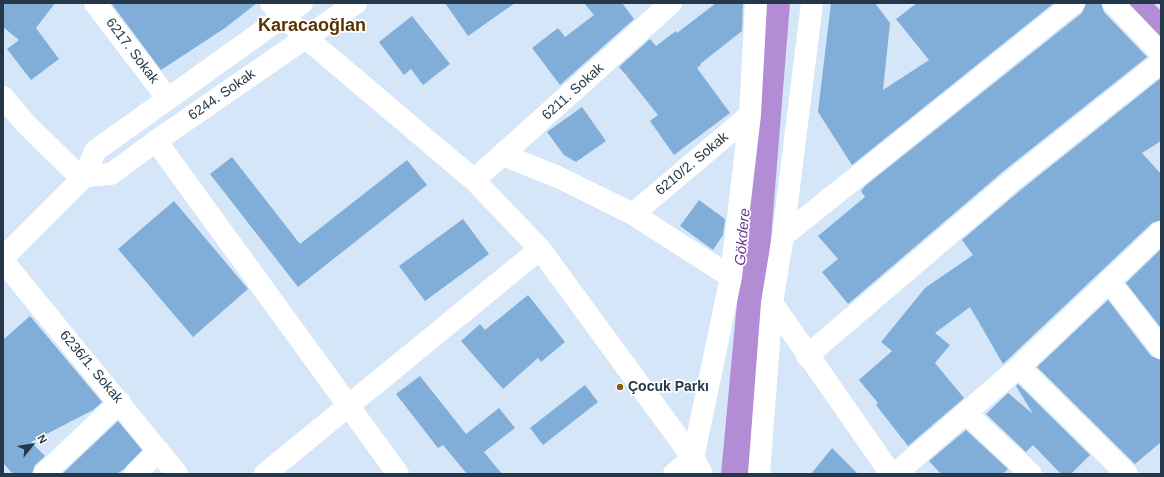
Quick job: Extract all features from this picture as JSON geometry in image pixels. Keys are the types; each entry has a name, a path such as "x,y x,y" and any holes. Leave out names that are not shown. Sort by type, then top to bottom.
{"street":[{"name":"6217. Sokak","path":"95,3 168,99"},
{"name":"6244. Sokak","path":"3,259 83,177 95,151 168,99 278,10 302,3"},
{"name":"6244. Sokak","path":"83,177 112,174 156,141 356,3"},
{"name":"6211. Sokak","path":"474,180 671,3"},
{"path":"697,466 731,277 750,115 756,3"},
{"path":"759,474 772,303 783,236 812,3"},
{"path":"783,236 1074,3"},
{"path":"1113,3 1161,53"},
{"path":"278,10 305,37 474,180 540,249 697,466"},
{"path":"807,356 1014,179 1161,62"},
{"path":"3,97 25,123 83,177"},
{"name":"6210/2. Sokak","path":"633,214 750,115"},
{"path":"156,141 398,474"},
{"path":"503,155 558,177 633,214 731,277"},
{"path":"895,474 1019,366 1161,232"},
{"path":"265,474 540,249"},
{"name":"6236/1. Sokak","path":"3,259 177,474"},
{"path":"1109,281 1161,348"},
{"path":"772,303 807,356 891,474"},
{"path":"1019,366 1127,474"},
{"path":"44,474 120,402"},
{"path":"966,413 1031,474"},
{"path":"135,474 159,451"},
{"path":"674,474 697,466"}],"shaded area":[{"path":"765,3 790,3 752,474 721,474"},
{"path":"1117,3 1153,3 1161,11 1161,48"}],"building":[{"path":"3,3 55,3 36,28 59,59 31,80 7,49 19,40 3,27"},
{"path":"111,3 257,3 225,28 161,70"},
{"path":"445,3 515,3 468,36"},
{"path":"584,3 622,3 634,19 560,85 532,48 558,28 565,37 594,15"},
{"path":"716,3 743,3 742,31 697,68 730,113 674,155 650,121 658,115 626,75 627,74 625,74 619,67 650,39 656,46 676,31 677,33"},
{"path":"831,3 875,3 890,23 883,90 929,60 896,19 917,3 1054,3 852,165 818,112"},
{"path":"1086,3 1101,3 1104,12 1147,57 1006,169 848,304 822,272 838,259 818,236 865,197 861,191 865,186 1082,13"},
{"path":"412,16 450,64 423,85 411,69 404,75 379,42"},
{"path":"1161,78 1161,141 1142,153 1161,174 1161,220 1152,223 1003,364 970,307 935,333 950,345 935,363 964,398 908,446 876,405 878,403 859,380 892,351 881,342 925,288 973,255 962,240 1022,189"},
{"path":"582,107 606,141 576,162 564,155 547,132"},
{"path":"232,157 300,244 407,160 427,185 298,287 210,174"},
{"path":"699,200 725,219 723,235 713,250 680,226"},
{"path":"174,201 248,289 193,337 118,249"},
{"path":"463,219 489,254 425,301 399,266"},
{"path":"1161,249 1161,328 1126,283"},
{"path":"528,295 565,342 541,362 538,358 503,389 461,341 480,324 485,330"},
{"path":"1108,300 1151,356 1161,360 1161,442 1135,464 1037,367"},
{"path":"30,316 102,402 93,410 31,442 45,456 35,465 32,474 13,474 3,463 3,340"},
{"path":"420,376 466,434 499,408 515,428 484,452 502,474 467,474 443,445 438,448 396,394"},
{"path":"1018,384 1090,455 1071,474 1061,474 1033,445 1026,452 986,414 1008,393 1033,414 1016,386"},
{"path":"585,385 598,402 543,445 530,428"},
{"path":"118,421 142,450 124,469 117,474 62,474"},
{"path":"966,430 1008,469 1003,474 941,474 929,461"},
{"path":"832,448 858,474 811,474"}],"place":[{"name":"Çocuk Parkı","path":"620,387"}],"district":[{"name":"Karacaoğlan","path":"312,26"}],"water label":[{"name":"Gökdere","path":"743,237"}]}
